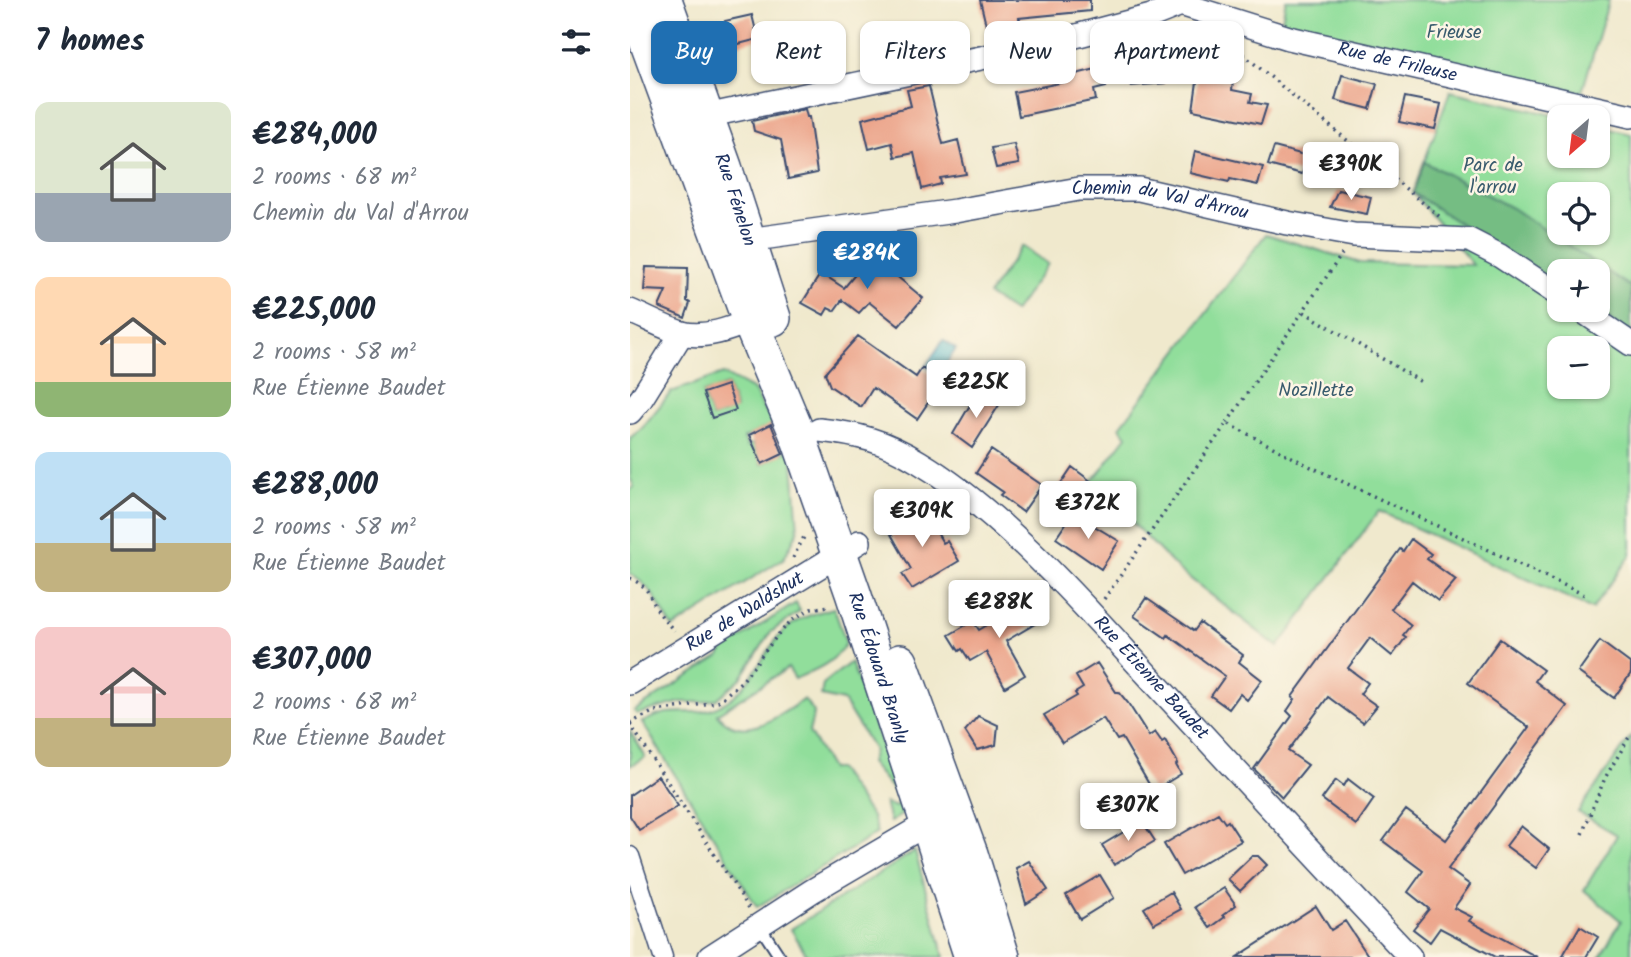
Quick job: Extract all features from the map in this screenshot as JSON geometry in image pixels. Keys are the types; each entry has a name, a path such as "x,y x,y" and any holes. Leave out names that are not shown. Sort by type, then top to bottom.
{"main road":[{"name":"Rue Fénelon","path":"632,0 761,317 813,414"},
{"name":"Rue Fénelon","path":"664,0 747,238 776,382"},
{"name":"Rue Édouard Branly","path":"776,382 849,548 875,596 971,853 1002,957"},
{"name":"Rue Édouard Branly","path":"813,414 928,823 972,957"}],"street":[{"path":"706,116 1042,45 1152,16 1183,5"},
{"name":"Rue de Frileuse","path":"1183,5 1289,38 1631,116"},
{"name":"Chemin du Val d'Arrou","path":"747,238 955,211 1079,188 1139,188 1287,223 1354,235 1469,240 1500,256 1547,287"},
{"path":"630,312 682,333 694,334 719,331 761,317"},
{"path":"1599,322 1631,344"},
{"path":"630,412 682,333"},
{"name":"Rue Étienne Baudet","path":"813,414 921,463 975,502 1093,615 1409,957"},
{"name":"Rue de Waldshut","path":"630,684 849,548"},
{"path":"710,957 852,867 928,823"},
{"path":"630,856 663,957"}],"lane":[{"path":"759,925 780,957"}],"path":[{"path":"1183,5 1469,240"},
{"path":"1093,615 1304,312 1354,235"},
{"path":"1304,312 1423,383"},
{"path":"1227,423 1307,465 1587,596"},
{"path":"788,564 806,534"},
{"path":"630,578 643,584 655,607 674,631"},
{"path":"759,925 630,724 655,711 718,702 743,680 792,620 811,609 835,606"},
{"path":"1582,834 1605,778 1631,734"}],"green space":[{"name":"Frieuse","path":"1286,0 1609,0 1582,92 1477,72 1281,25"},
{"name":"Nozillette","path":"1450,91 1547,114 1547,168 1610,168 1610,129 1631,134 1631,555 1592,609 1379,511 1278,647 1178,569 1092,482 1127,436 1120,427 1266,234 1360,263 1473,265 1413,193"},
{"path":"1424,162 1512,208 1547,231 1547,245 1568,245 1589,259 1547,259 1547,280 1413,193"},
{"path":"1022,246 1048,264 1014,312 988,295"},
{"path":"1610,273 1631,287 1631,335 1610,319"},
{"path":"723,374 754,390 765,412 782,406 793,462 798,531 784,558 673,628 650,592 630,574 630,489 634,487 630,477 630,438 642,428 671,392","holes":["727,385 736,409 712,418 703,393","775,423 788,450 762,464 753,444 747,446 744,438"]},
{"path":"796,603 800,611 771,632 741,678 717,699 681,702 637,714 634,711 720,656 725,648"},
{"path":"834,608 846,643 836,656 795,679 788,668 717,714 727,723 749,727 772,719 804,699 814,712 809,732 831,769 838,769 872,817 877,833 757,907 642,722 664,714 702,711 721,705 740,691 786,629 805,617"},
{"path":"851,662 906,812 890,822 885,803 896,807 899,797 870,763 874,750 843,701 821,696 823,684"},
{"path":"630,731 645,757 630,766"},
{"path":"1631,736 1631,957 1600,957 1621,921 1584,890 1617,835 1578,812"},
{"path":"915,851 944,957 808,957 791,929"}],"water":[{"path":"943,340 956,349 939,375 926,366"}],"building":[{"path":"980,0 1090,0 1090,11 1019,18 1020,21 985,21"},
{"path":"752,15 751,41 737,44 737,21 725,21"},
{"path":"1090,70 1090,84 1105,84 1106,87 1094,90 1096,100 1019,116 1014,92 1055,84 1076,84 1076,74"},
{"path":"1342,75 1377,84 1370,109 1335,100"},
{"path":"1197,84 1233,84 1232,90 1252,94 1250,102 1267,105 1261,124 1193,110"},
{"path":"929,86 943,144 958,140 966,174 940,178 941,184 922,189 914,153 895,157 892,143 869,149 862,119 911,106 907,90"},
{"path":"1405,97 1441,104 1435,129 1399,122"},
{"path":"805,109 809,117 817,173 788,179 781,140 754,131 752,121"},
{"path":"1014,144 1019,164 996,168 991,148"},
{"path":"1274,147 1308,156 1302,174 1268,165"},
{"path":"1195,151 1263,167 1258,185 1190,173"},
{"path":"1338,190 1371,197 1367,214 1330,207"},
{"path":"877,248 898,266 893,273 923,298 899,326 869,302 859,313 842,300 834,311 828,308 824,315 802,303 821,273 844,288"},
{"path":"646,267 688,268 687,301 690,303 685,318 659,307 666,291 644,290"},
{"path":"858,336 916,377 922,368 942,382 917,419 873,388 861,407 830,386 825,373"},
{"path":"727,385 736,410 712,418 703,393"},
{"path":"982,393 999,405 972,448 953,434 970,405 972,407"},
{"path":"771,424 783,454 762,464 749,435"},
{"path":"991,450 1042,485 1023,512 1000,495 1003,492 976,473"},
{"path":"1072,467 1092,482 1100,493 1083,517 1053,495"},
{"path":"925,512 943,543 947,541 959,561 912,589 902,574 911,569 888,529 914,513 916,517"},
{"path":"1073,513 1119,541 1101,569 1056,538"},
{"path":"1411,539 1431,554 1427,559 1456,580 1438,601 1412,581 1391,609 1411,625 1403,635 1406,637 1392,656 1370,638 1348,668 1368,683 1360,694 1377,706 1363,723 1328,697 1288,751 1308,765 1282,797 1254,769 1292,716 1287,711 1295,699 1292,697 1400,549 1403,551"},
{"path":"1032,598 1045,618 1006,641 1025,675 1005,687 986,652 970,661 962,649 959,651 949,635 973,621 979,630"},
{"path":"1146,598 1194,631 1200,623 1243,655 1239,662 1262,680 1247,700 1240,694 1229,709 1211,696 1225,676 1168,635 1166,638 1134,616"},
{"path":"1500,639 1543,670 1535,681 1567,706 1448,869 1470,885 1454,908 1472,917 1469,921 1537,957 1495,957 1440,928 1430,942 1413,929 1429,909 1408,892 1423,871 1383,841 1406,810 1446,840 1529,727 1468,683"},
{"path":"1600,641 1631,664 1631,673 1614,698 1578,672"},
{"path":"1097,663 1149,736 1155,732 1162,742 1165,740 1178,763 1176,765 1181,774 1153,791 1122,738 1117,740 1103,718 1062,743 1044,715 1077,696 1075,693 1083,688 1076,676"},
{"path":"978,716 998,725 996,745 977,750 965,731"},
{"path":"658,776 678,806 639,830 630,816 630,795"},
{"path":"1348,779 1374,799 1356,825 1322,799 1336,780 1344,786"},
{"path":"1218,813 1225,823 1228,821 1241,841 1182,875 1164,844"},
{"path":"1142,821 1155,841 1114,865 1102,845"},
{"path":"1521,826 1549,849 1536,868 1506,846"},
{"path":"1252,856 1258,856 1267,865 1240,891 1228,879"},
{"path":"1029,861 1048,890 1026,904 1016,868"},
{"path":"1100,875 1114,898 1080,919 1066,895"},
{"path":"1224,888 1236,905 1210,928 1195,907"},
{"path":"1171,892 1181,909 1154,924 1144,908"},
{"path":"1316,906 1331,930 1345,921 1369,957 1237,957"},
{"path":"1580,926 1598,937 1586,957 1562,957"}],"park label":[{"name":"Parc de l'arrou","path":"1493,177"}]}
